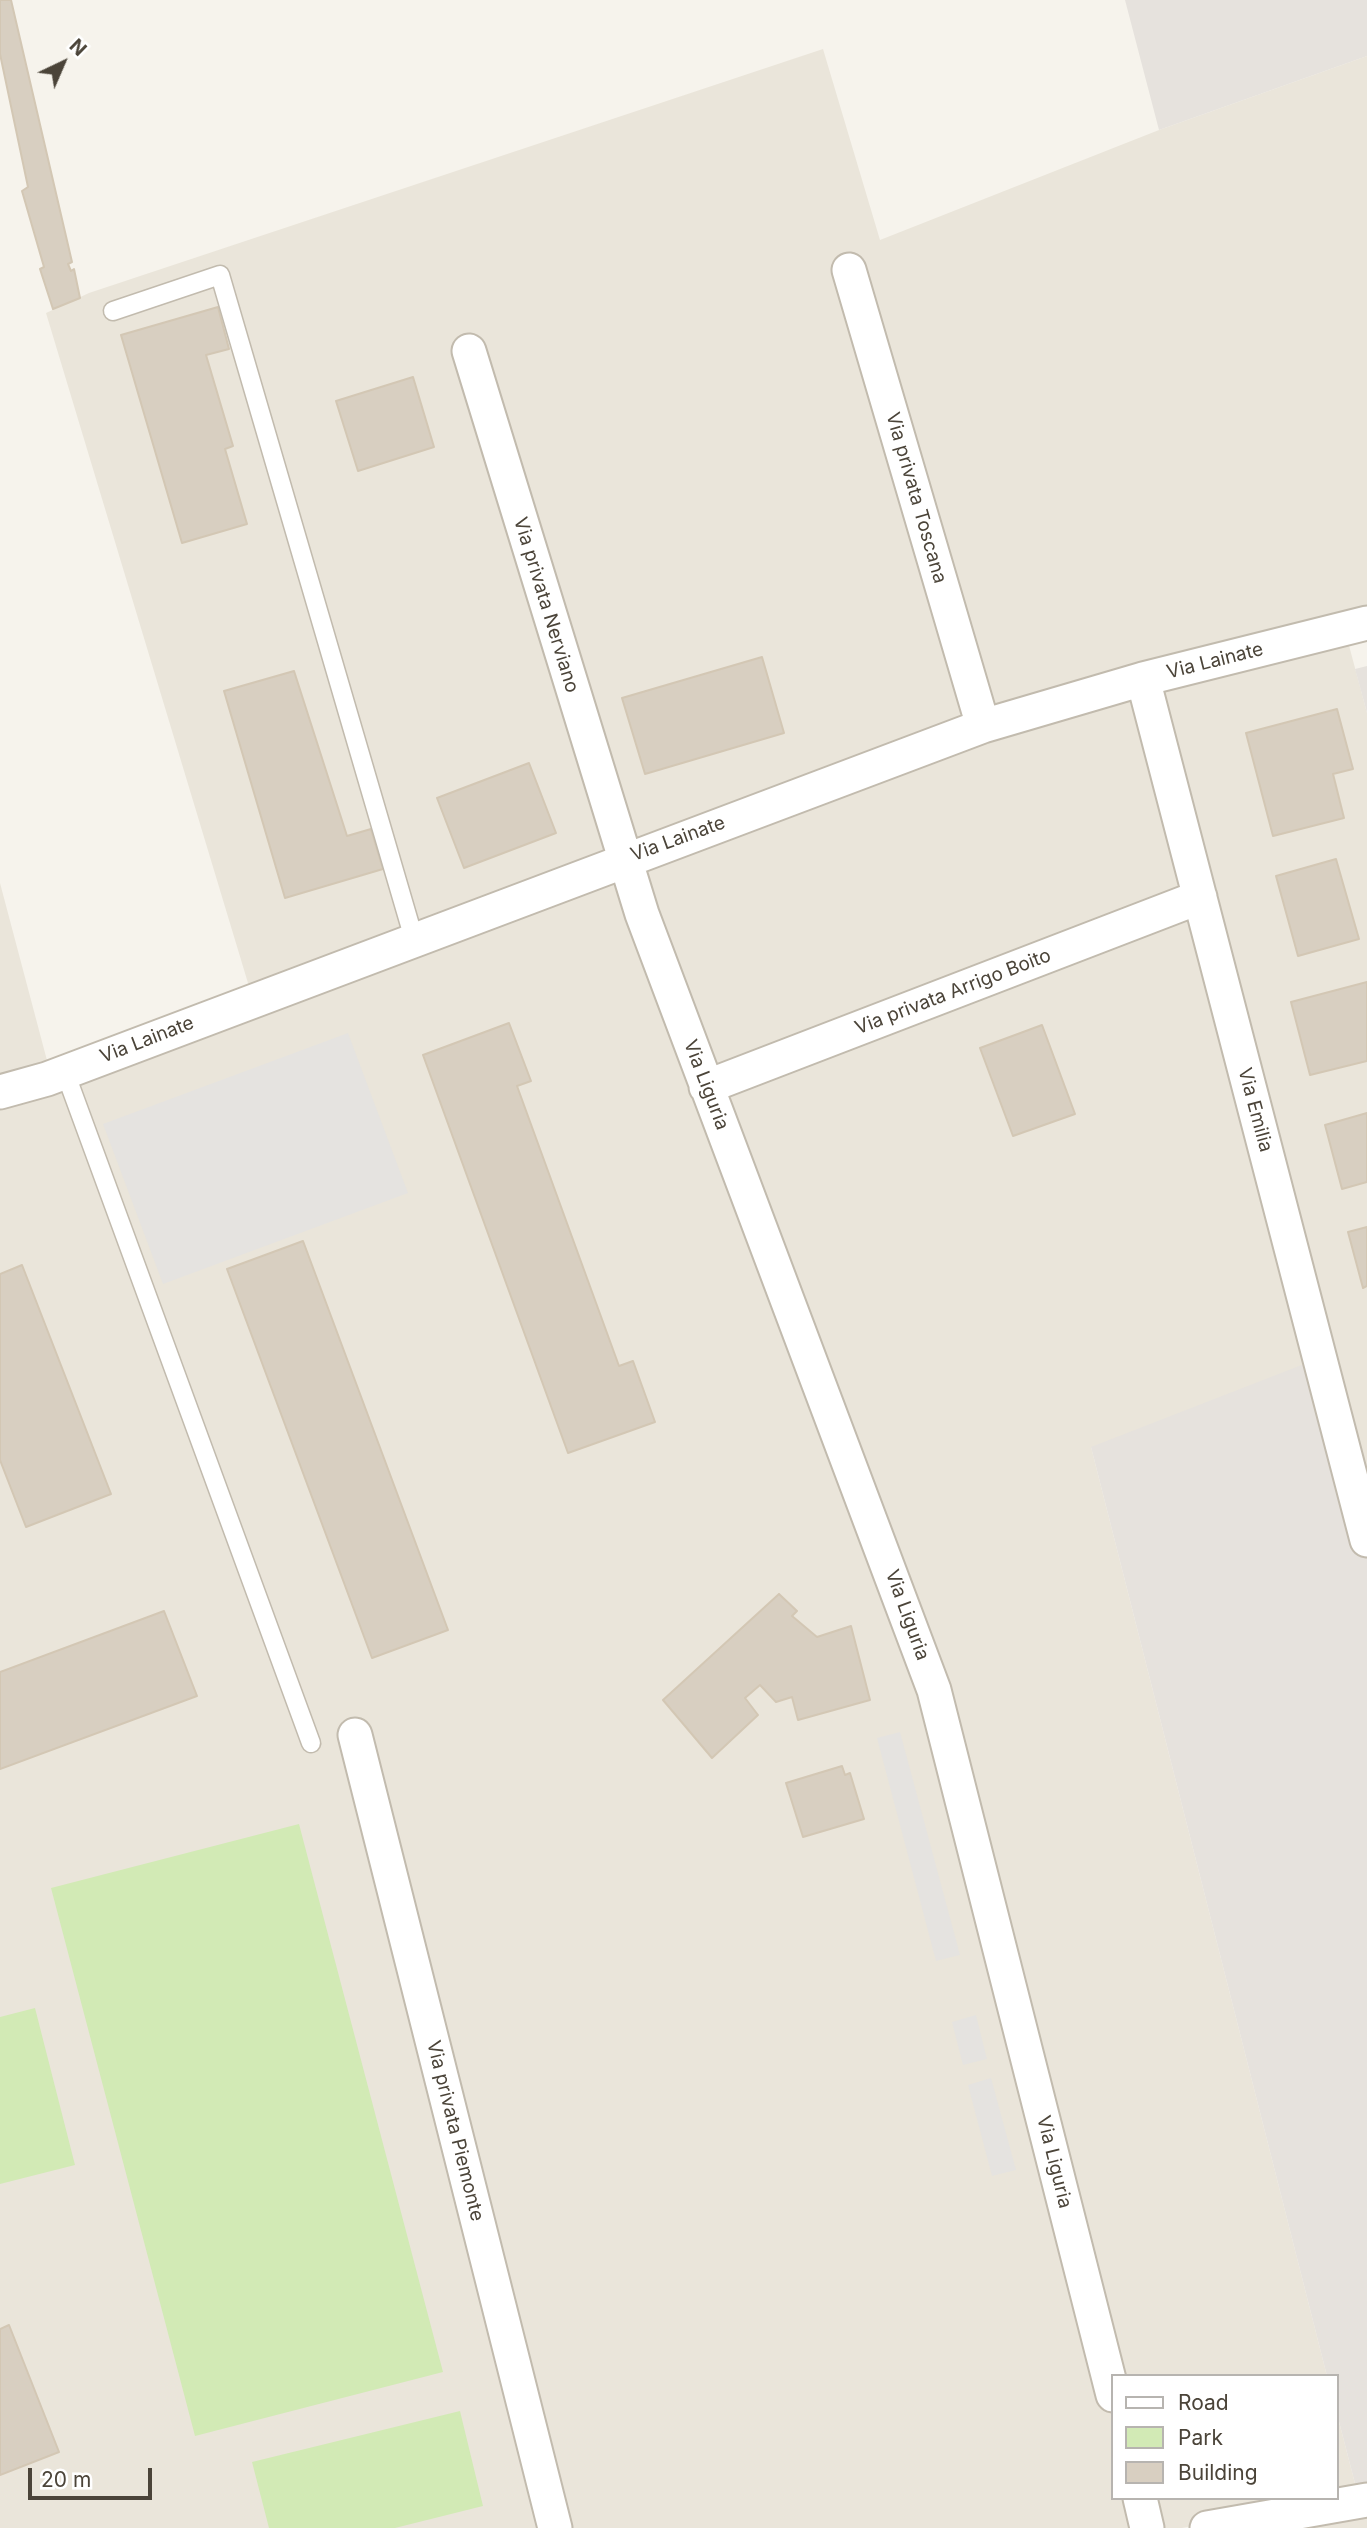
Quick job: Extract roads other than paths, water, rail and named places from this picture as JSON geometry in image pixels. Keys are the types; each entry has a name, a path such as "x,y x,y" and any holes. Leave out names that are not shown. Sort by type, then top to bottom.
{"street":[{"name":"Via privata Toscana","path":"849,270 983,726"},
{"name":"Via privata Nerviano","path":"469,351 624,859"},
{"name":"Via Lainate","path":"0,1092 65,1072 624,859 983,726 1143,679 1367,623"},
{"name":"Via Emilia","path":"1143,679 1367,1540"},
{"name":"Via Liguria","path":"624,859 706,1087 917,1638 934,1690 1112,2391"},
{"name":"Via privata Arrigo Boito","path":"706,1087 1200,897"},
{"name":"Via privata Piemonte","path":"355,1735 555,2528"},
{"path":"1140,2500 1147,2528"},
{"path":"1207,2528 1367,2500"}],"lane":[{"path":"113,311 220,275 414,939"},
{"path":"65,1072 310,1743"}]}
